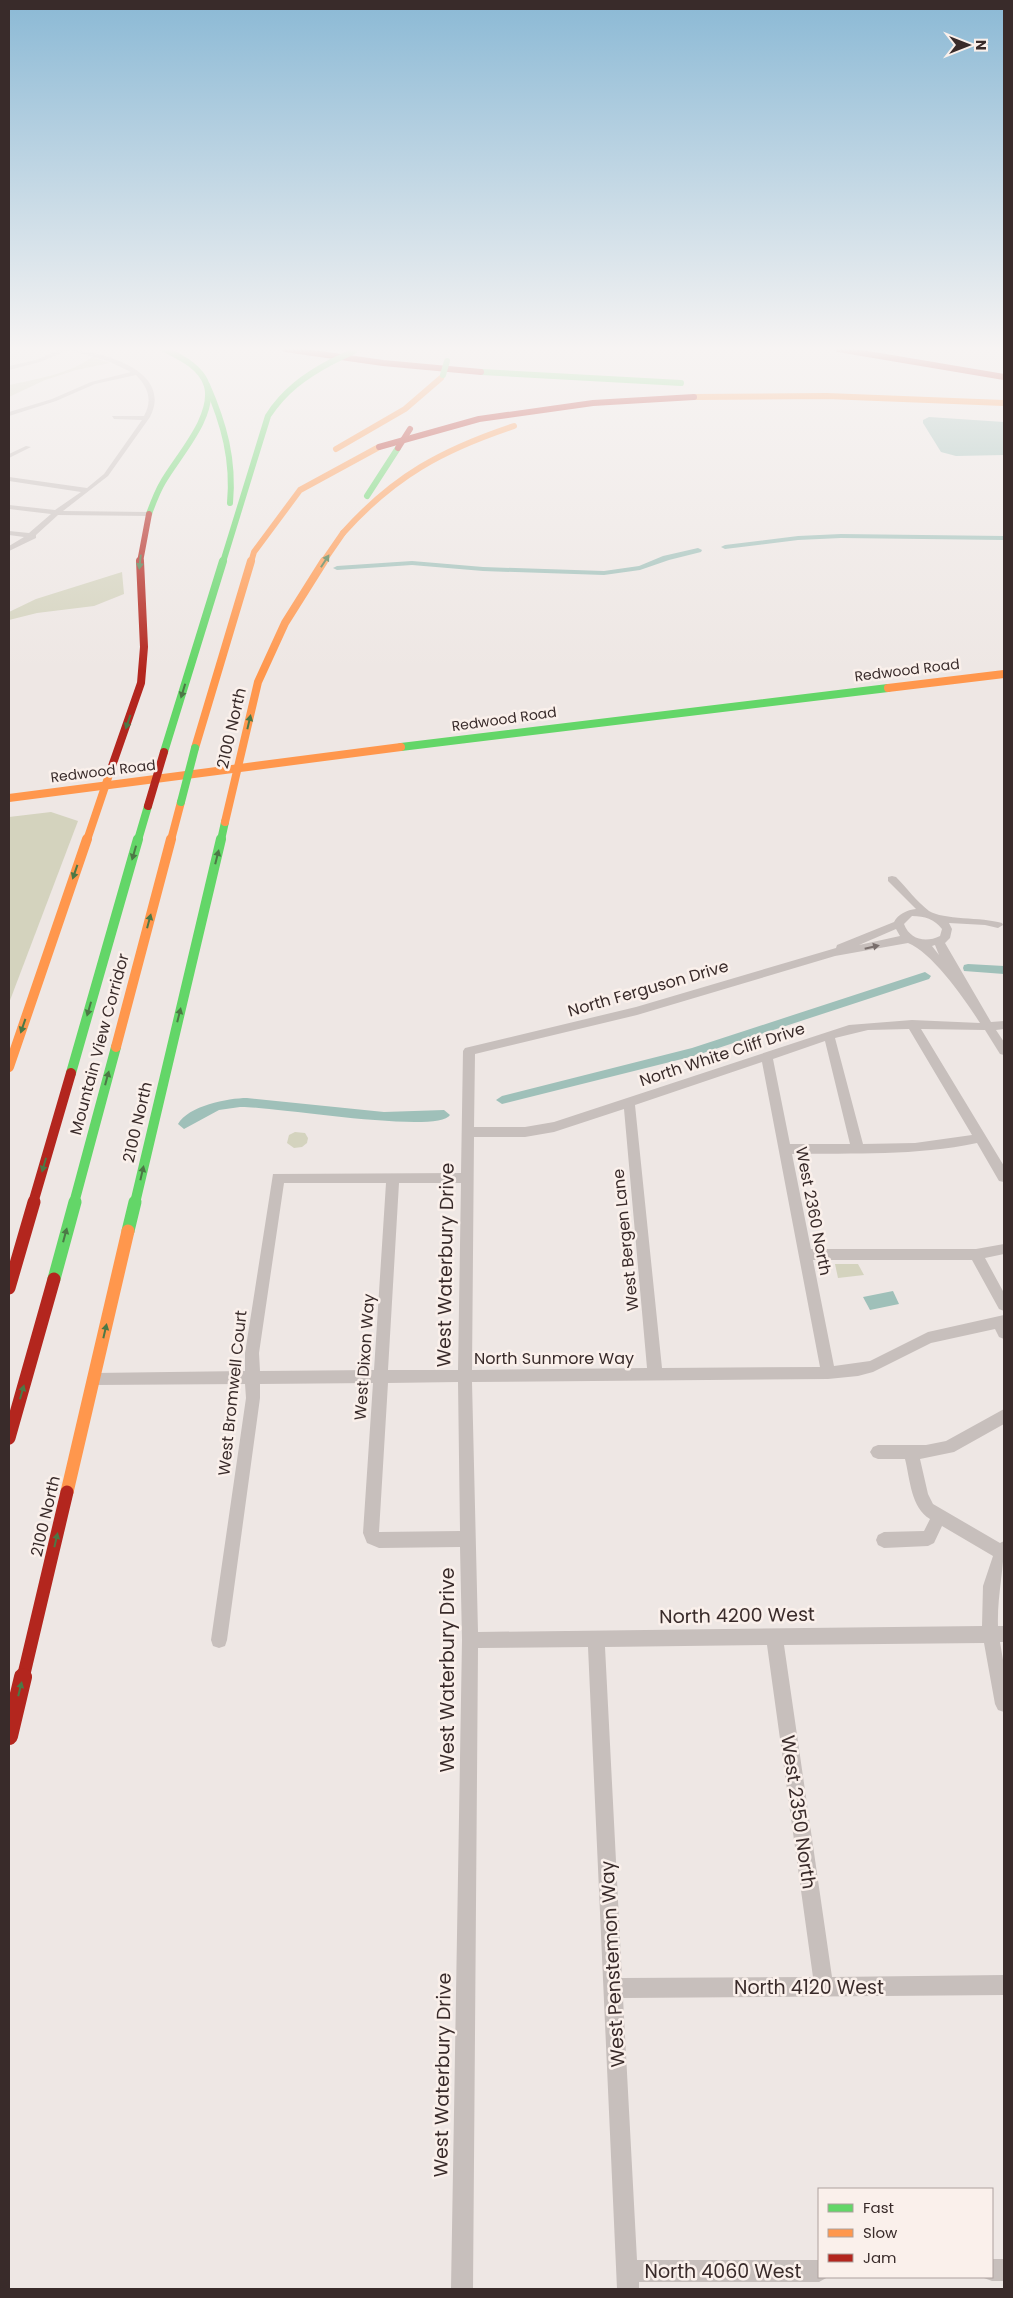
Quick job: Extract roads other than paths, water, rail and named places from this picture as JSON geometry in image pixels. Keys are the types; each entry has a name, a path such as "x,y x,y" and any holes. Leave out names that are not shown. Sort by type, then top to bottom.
{"main road":[{"path":"9,1067 135,702 143,673 144,647 139,568 143,540 149,514 162,485 178,456"},
{"path":"197,644 228,509 234,472 233,456"},
{"path":"197,644 255,456"},
{"path":"221,659 254,552 267,524 279,507 300,488 355,456"},
{"path":"343,533 393,456"},
{"path":"343,533 367,504 400,478 437,456"},
{"name":"2100 North","path":"9,1736 258,682 268,654 283,625 343,533"},
{"path":"221,659 249,539"},
{"name":"Mountain View Corridor","path":"9,1288 148,806 197,644"},
{"name":"Mountain View Corridor","path":"9,1438 47,1303 195,748 221,659"},
{"name":"Redwood Road","path":"9,798 577,725 1004,674"}],"street":[{"path":"9,549 33,536 56,513 108,472 119,456"},
{"path":"9,479 40,485 87,490"},
{"path":"9,507 56,513 149,514"},
{"path":"9,533 33,536"},
{"path":"925,913 892,879 902,899 901,920 903,934 930,950 950,978 968,995"},
{"path":"901,920 910,913 925,913 940,919 1001,925"},
{"path":"940,919 947,929 943,938 945,955 1004,1051"},
{"name":"North Ferguson Drive","path":"834,952 901,920"},
{"path":"921,943 943,938 965,928 1001,925"},
{"name":"North Ferguson Drive","path":"469,1051 637,1011 834,952 861,949 909,939"},
{"path":"912,1024 1004,1177"},
{"name":"North White Cliff Drive","path":"468,1132 545,1130 829,1036 868,1025 912,1024 988,1027 1004,1025"},
{"path":"829,1036 858,1149"},
{"name":"West Waterbury Drive","path":"462,2289 470,1640 465,1376 469,1051"},
{"name":"West 2360 North","path":"767,1057 828,1372"},
{"name":"West Bergen Lane","path":"629,1102 655,1375"},
{"path":"785,1150 931,1147 981,1138"},
{"name":"West Bromwell Court","path":"218,1640 252,1398 252,1353 278,1178 393,1178"},
{"path":"393,1178 468,1178"},
{"name":"West Dixon Way","path":"393,1178 370,1527 373,1538 468,1539"},
{"path":"805,1255 976,1254 1004,1249"},
{"path":"976,1254 1004,1305"},
{"name":"North Sunmore Way","path":"94,1379 828,1372 858,1370 873,1366 928,1338 1002,1325"},
{"path":"878,1452 926,1452 949,1447 1004,1416"},
{"path":"910,1452 924,1502 928,1509 939,1517 1003,1551 990,1588 998,1634 994,1660 1004,1704"},
{"path":"884,1540 928,1538 939,1517"},
{"name":"North 4200 West","path":"470,1640 998,1634"},
{"name":"West 2350 North","path":"774,1636 824,1987"},
{"name":"West Penstemon Way","path":"596,1638 628,2280"},
{"name":"North 4120 West","path":"614,1988 1004,1985"},
{"name":"North 4060 West","path":"628,2280 818,2271"}],"water":[{"path":"893,1291 899,1304 870,1310 863,1297"}],"waterway":[{"path":"725,547 798,538 841,536 1004,538"},
{"path":"337,568 412,563 483,569 604,573 640,568 666,558 698,550"},
{"path":"968,968 1004,970"},
{"path":"502,1100 694,1052 925,976"},
{"path":"184,1124 215,1107 240,1102 269,1103 384,1117 404,1118 444,1115"}]}
